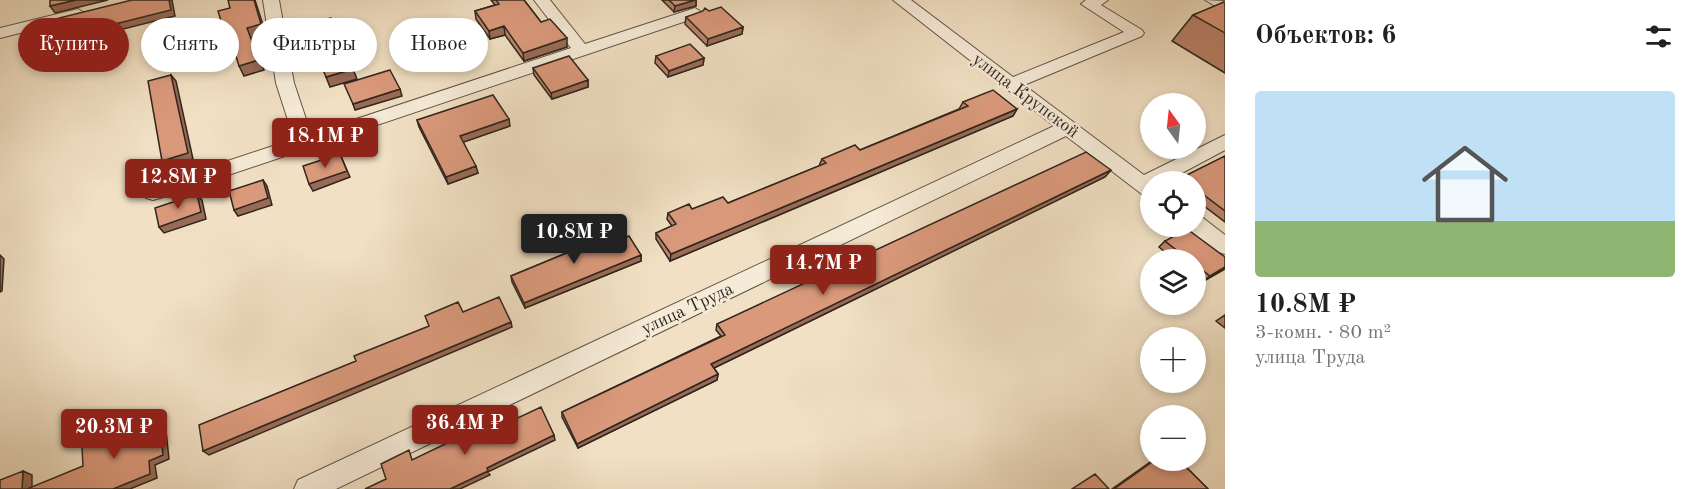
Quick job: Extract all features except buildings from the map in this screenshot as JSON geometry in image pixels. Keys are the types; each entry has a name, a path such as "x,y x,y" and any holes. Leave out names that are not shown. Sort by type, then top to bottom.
{"street":[{"path":"271,0 285,83 304,143"},
{"path":"543,0 582,51"},
{"name":"улица Крупской","path":"901,0 1140,182"},
{"path":"1012,84 1136,33 1089,4 1100,0"},
{"path":"1213,0 1225,7"},
{"path":"0,33 91,11"},
{"path":"153,193 695,13"},
{"name":"улица Труда","path":"307,489 1068,127"},
{"path":"1175,171 1225,142"},
{"path":"1206,232 1225,246"}]}
